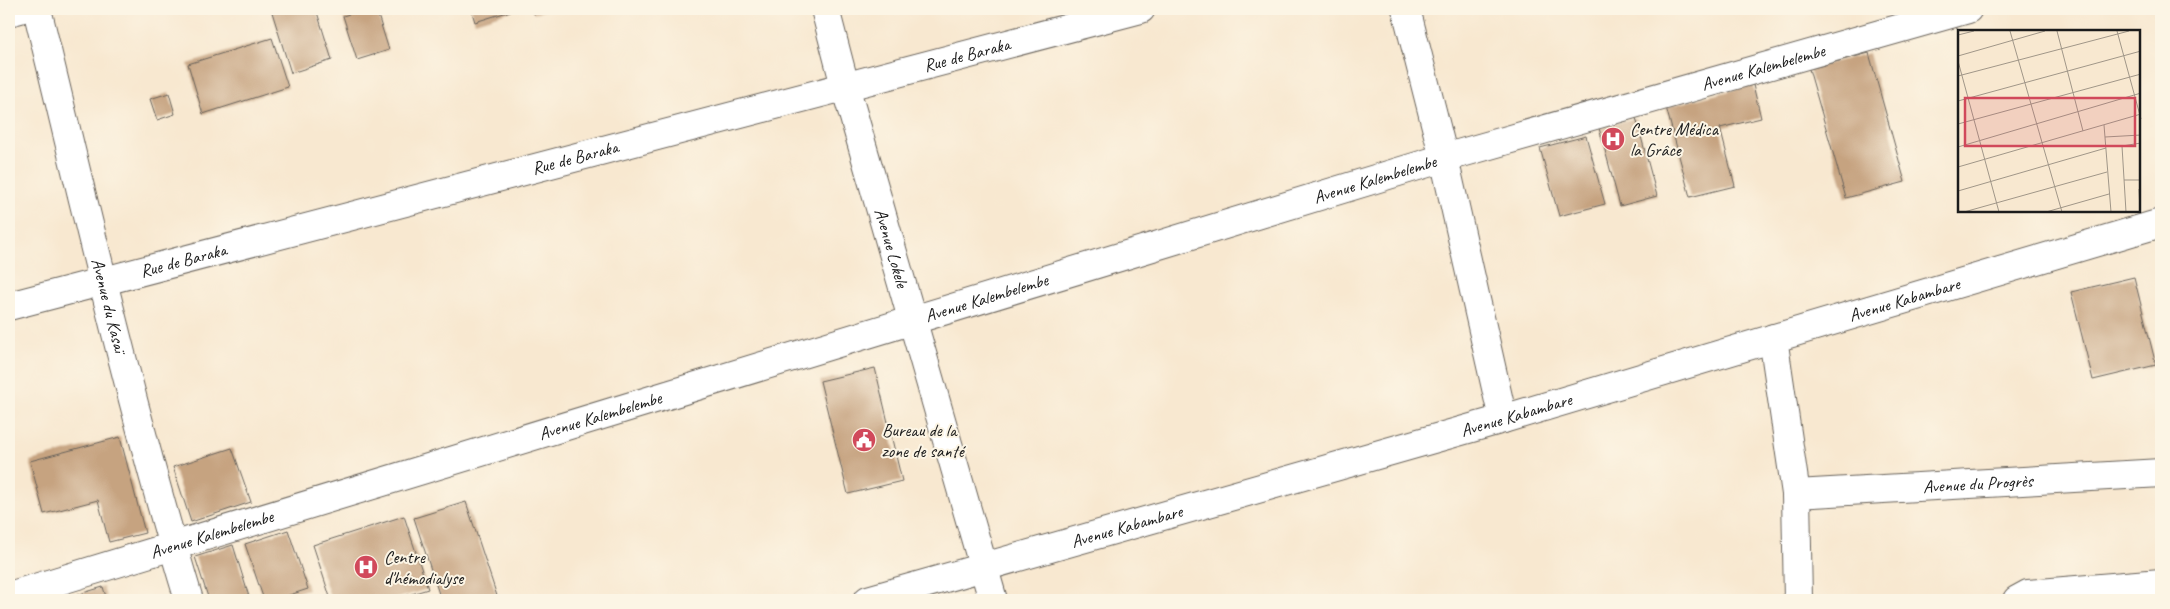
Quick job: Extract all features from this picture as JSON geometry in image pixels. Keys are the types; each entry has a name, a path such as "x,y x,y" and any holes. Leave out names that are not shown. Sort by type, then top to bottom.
{"street":[{"path":"9,12 20,9"},
{"name":"Avenue du Kasaï","path":"37,9 103,280 173,547 189,600"},
{"name":"Avenue Lokele","path":"825,9 845,86 993,600"},
{"name":"Rue de Baraka","path":"9,306 1141,9"},
{"path":"1406,9 1444,158 1503,418"},
{"name":"Avenue Kalembelembe","path":"9,596 1444,158 1968,9"},
{"name":"Avenue Kabambare","path":"868,600 1503,418 2161,223"},
{"path":"1773,338 1796,494 1798,600"},
{"name":"Avenue du Progrès","path":"1796,494 2161,473"},
{"path":"2017,600 2028,594 2161,583"}],"building":[{"path":"271,9 316,9 332,60 291,73"},
{"path":"364,9 376,9 389,50 357,60 343,16"},
{"path":"471,9 517,9 475,22"},
{"path":"532,9 548,9 534,14"},
{"path":"272,38 288,87 203,114 188,64"},
{"path":"1869,53 1905,182 1846,198 1809,69"},
{"path":"1753,85 1761,118 1720,128 1735,186 1690,197 1666,107"},
{"path":"169,93 175,114 157,120 150,99"},
{"path":"1636,118 1657,196 1620,206 1599,128"},
{"path":"1586,136 1605,204 1559,216 1540,148"},
{"path":"2134,277 2156,365 2093,380 2071,292"},
{"path":"875,368 902,481 848,494 820,381"},
{"path":"120,437 145,533 109,542 98,500 44,514 30,461"},
{"path":"232,448 251,502 191,522 173,467"},
{"path":"466,502 497,596 483,600 441,600 414,518"},
{"path":"404,516 428,589 392,600 331,600 313,545"},
{"path":"288,530 308,589 274,600 264,600 245,544"},
{"path":"233,545 250,600 209,600 195,557"},
{"path":"103,587 107,600 67,600 66,598"}],"place":[{"name":"Centre Médica la Grâce","path":"1613,139"},
{"name":"Bureau de la zone de santé","path":"864,440"},
{"name":"Centre d'hémodialyse","path":"366,567"}]}
